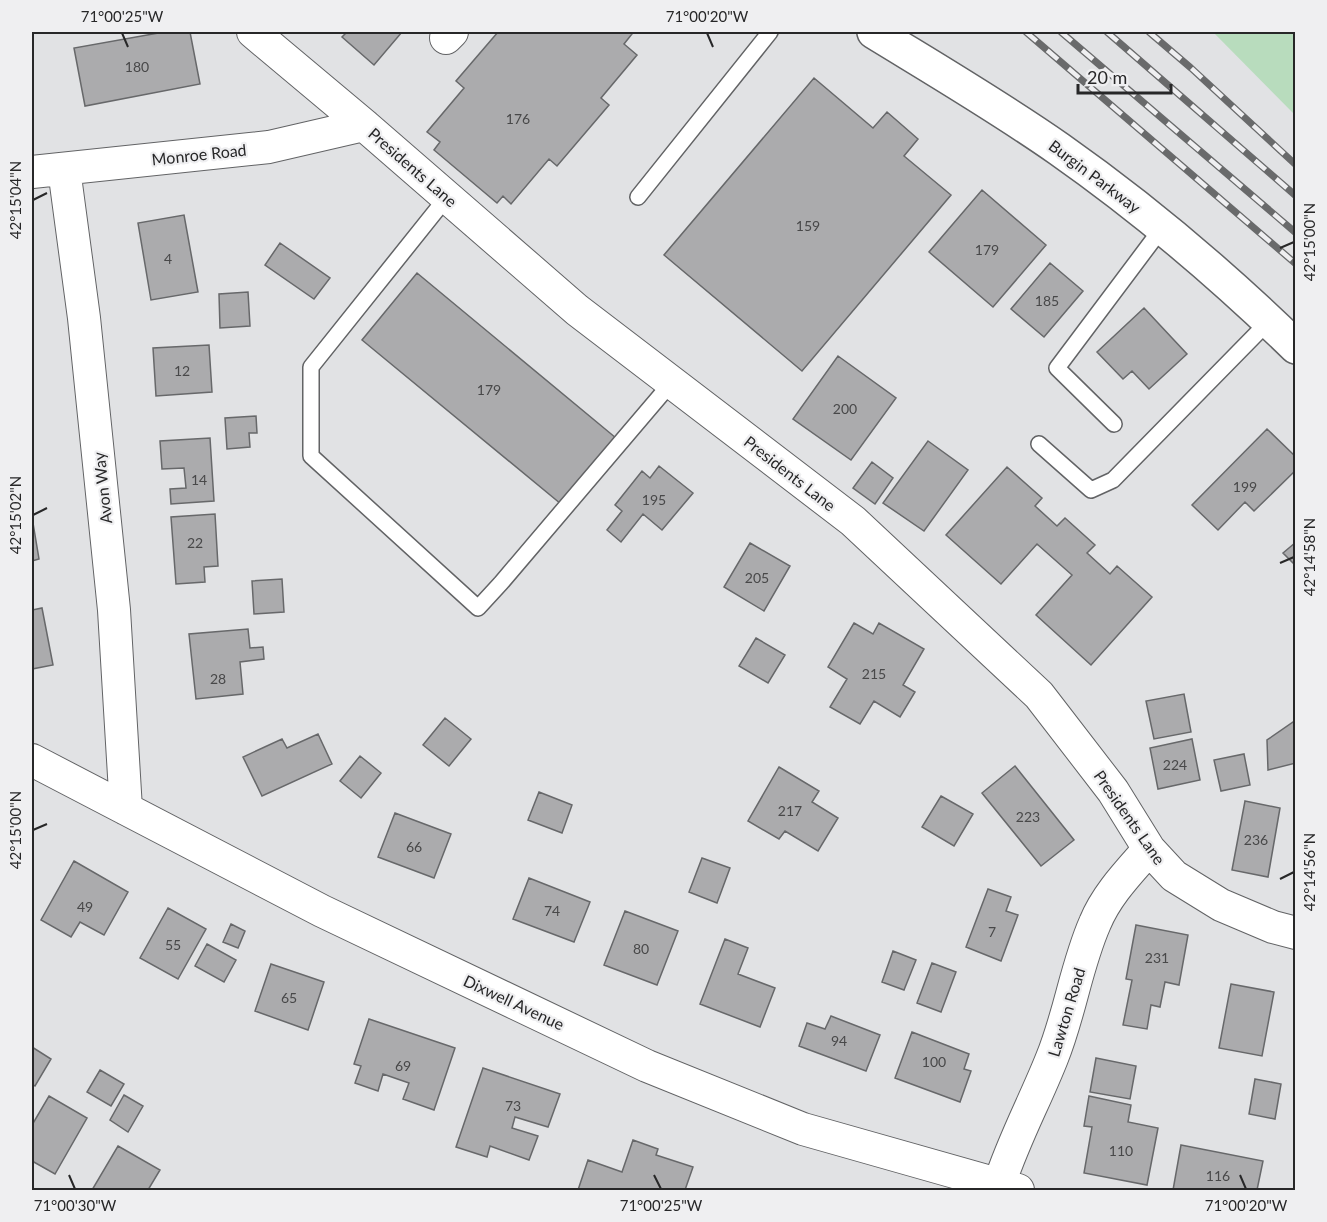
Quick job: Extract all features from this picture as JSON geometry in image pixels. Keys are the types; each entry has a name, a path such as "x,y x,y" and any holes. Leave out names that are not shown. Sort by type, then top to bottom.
{"main road":[{"name":"Burgin Parkway","path":"874,32 1059,148 1231,285 1296,347"}],"street":[{"name":"Presidents Lane","path":"253,32 577,310 853,521 1039,695 1113,791 1149,849 1174,876 1221,905 1274,927 1296,933"},
{"name":"Monroe Road","path":"32,172 269,147 364,125"},
{"name":"Avon Way","path":"64,169 84,318 114,610 126,809"},
{"name":"Dixwell Avenue","path":"32,760 322,911 647,1065 803,1129 1008,1188"},
{"name":"Lawton Road","path":"1008,1188 1007,1160 1058,1044 1095,922 1114,890 1149,849"}],"lane":[{"path":"638,197 770,32"},
{"path":"447,197 311,367 311,456 478,608 672,382"},
{"path":"1114,424 1057,368 1162,228"},
{"path":"1039,444 1091,490 1113,480 1269,321"}],"green space":[{"path":"1213,32 1295,32 1295,115"}],"building":[{"path":"164,32 190,32 200,84 85,106 74,48"},
{"path":"347,32 402,32 374,65 342,37"},
{"path":"498,32 629,32 632,34 624,44 637,55 601,98 609,105 557,166 549,159 511,204 503,196 497,203 434,150 440,142 427,132 464,88 456,81"},
{"path":"814,78 873,128 887,112 918,139 904,156 951,195 802,371 664,255"},
{"path":"982,190 1046,245 993,307 929,252"},
{"path":"184,215 198,292 151,300 138,223"},
{"path":"280,243 330,278 314,299 265,265"},
{"path":"1050,263 1083,291 1044,337 1011,309"},
{"path":"417,273 616,438 561,504 362,340"},
{"path":"248,292 250,326 220,328 219,294"},
{"path":"1144,308 1187,354 1149,389 1132,371 1123,379 1097,352"},
{"path":"209,345 212,392 156,396 153,348"},
{"path":"838,356 896,398 851,460 793,419"},
{"path":"256,416 257,433 249,433 250,447 227,449 225,418"},
{"path":"1267,429 1296,457 1296,470 1254,511 1245,502 1218,530 1192,505"},
{"path":"210,438 214,501 171,504 170,489 186,488 184,468 162,469 160,441"},
{"path":"928,441 968,470 924,531 883,503"},
{"path":"872,462 893,478 875,504 853,488"},
{"path":"659,466 693,493 662,530 643,514 621,542 607,530 622,511 615,505 642,471 650,478"},
{"path":"1007,467 1042,498 1035,506 1057,526 1065,518 1095,545 1087,553 1110,574 1117,566 1152,597 1091,665 1036,615 1072,575 1037,544 1001,584 946,535"},
{"path":"215,514 218,566 204,567 205,582 176,584 171,517"},
{"path":"32,517 39,559 32,561"},
{"path":"1296,542 1296,566 1283,553"},
{"path":"750,543 790,566 764,611 724,587"},
{"path":"282,579 284,612 254,614 252,581"},
{"path":"42,608 53,665 32,669 32,610"},
{"path":"854,623 873,634 879,623 924,649 903,685 915,692 900,717 874,701 860,724 830,707 847,679 828,667"},
{"path":"248,629 250,648 263,647 264,659 240,662 243,694 196,699 189,634"},
{"path":"756,638 785,655 768,683 739,666"},
{"path":"1184,694 1191,732 1154,739 1146,701"},
{"path":"445,718 471,739 449,766 423,745"},
{"path":"1296,720 1296,763 1268,770 1267,740"},
{"path":"318,734 332,764 262,796 243,757 282,739 287,748"},
{"path":"1192,739 1200,780 1158,789 1150,748"},
{"path":"1244,754 1250,785 1221,791 1214,760"},
{"path":"360,756 381,773 361,798 340,781"},
{"path":"1015,766 1074,840 1041,866 982,793"},
{"path":"779,767 819,791 812,802 838,818 818,851 785,831 779,839 748,821"},
{"path":"539,792 572,805 562,833 528,820"},
{"path":"941,796 973,814 954,846 922,827"},
{"path":"1245,801 1280,808 1268,877 1232,870"},
{"path":"395,813 451,834 434,878 378,857"},
{"path":"702,858 730,868 717,903 689,892"},
{"path":"74,861 128,892 104,935 80,922 71,937 41,920"},
{"path":"529,878 590,902 574,942 513,919"},
{"path":"988,889 1011,897 1006,911 1018,915 1001,961 966,947"},
{"path":"168,908 206,929 178,979 140,958"},
{"path":"625,911 678,931 657,985 604,965"},
{"path":"231,924 245,931 238,948 223,942"},
{"path":"1136,925 1188,935 1179,985 1165,982 1160,1007 1151,1005 1147,1029 1123,1025 1132,980 1126,979"},
{"path":"725,939 748,948 738,974 775,988 760,1027 700,1004"},
{"path":"207,944 236,960 224,982 195,966"},
{"path":"893,951 916,960 904,990 882,982"},
{"path":"932,963 956,972 941,1012 917,1003"},
{"path":"271,964 324,982 308,1030 255,1011"},
{"path":"1231,984 1274,992 1262,1056 1219,1048"},
{"path":"831,1016 880,1035 866,1071 799,1046 807,1023 825,1029"},
{"path":"369,1019 455,1048 434,1110 403,1099 409,1083 383,1074 378,1091 355,1083 361,1066 354,1064"},
{"path":"912,1032 969,1054 964,1069 971,1071 960,1102 895,1078"},
{"path":"32,1047 51,1059 35,1086 32,1084"},
{"path":"1096,1058 1136,1066 1130,1099 1090,1092"},
{"path":"483,1068 560,1094 548,1127 515,1117 512,1128 538,1136 529,1160 490,1146 487,1157 456,1147"},
{"path":"100,1070 124,1084 111,1106 87,1092"},
{"path":"1255,1079 1281,1084 1275,1119 1249,1114"},
{"path":"124,1095 143,1106 128,1132 110,1120"},
{"path":"49,1096 87,1118 55,1174 32,1161 32,1125"},
{"path":"1089,1096 1131,1105 1128,1122 1158,1128 1147,1185 1084,1173 1092,1127 1084,1126"},
{"path":"633,1140 658,1149 656,1155 693,1167 685,1190 578,1190 588,1160 622,1172"},
{"path":"1181,1145 1263,1161 1257,1190 1173,1190"},
{"path":"118,1146 160,1170 148,1190 92,1190"}],"railway":[{"path":"1026,32 1296,264"},
{"path":"1061,32 1296,233"},
{"path":"1107,32 1296,196"},
{"path":"1149,32 1296,165"}]}
